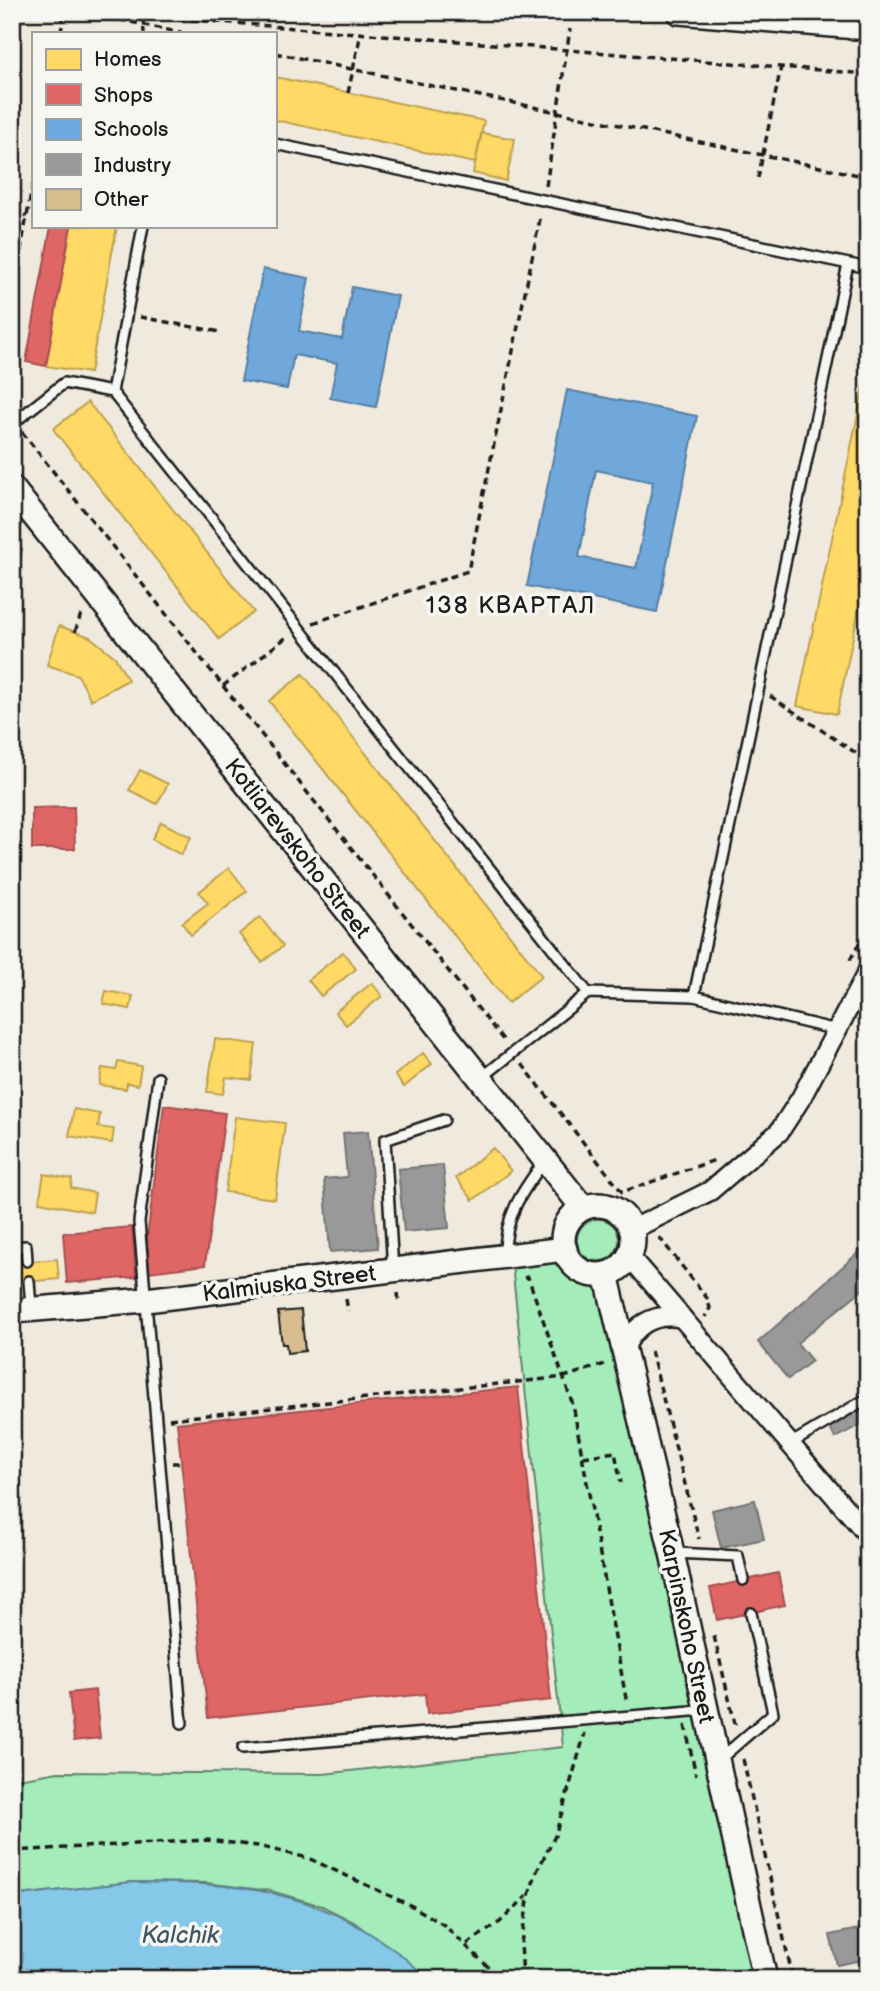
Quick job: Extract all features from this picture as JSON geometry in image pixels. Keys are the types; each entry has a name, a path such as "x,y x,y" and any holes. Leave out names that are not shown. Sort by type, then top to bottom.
{"street":[{"path":"679,12 868,28"},
{"name":"Kotliarevskoho Street","path":"12,488 583,1208"},
{"path":"631,1230 710,1191 779,1132 868,971"},
{"path":"600,1205 616,1210 631,1230 633,1243 629,1256 620,1267 606,1274 580,1270 565,1249 566,1226 583,1208 600,1205"},
{"name":"Kalmiuska Street","path":"22,1310 146,1300 565,1249"},
{"path":"629,1256 868,1535"},
{"name":"Karpinskoho Street","path":"606,1274 615,1358 672,1553 765,1979"},
{"path":"615,1358 631,1334 646,1322 664,1316 682,1318"}],"lane":[{"path":"276,144 868,268"},
{"path":"112,392 143,228"},
{"path":"694,996 848,264"},
{"path":"13,423 64,383 112,392 588,993"},
{"path":"480,1079 588,993 694,996 837,1030"},
{"path":"158,1078 139,1222 182,1723"},
{"path":"393,1270 385,1140 444,1120"},
{"path":"505,1257 505,1229 527,1184 545,1161"},
{"path":"12,1247 26,1246 27,1261"},
{"path":"22,1310 29,1281"},
{"path":"790,1444 868,1398"},
{"path":"672,1553 699,1552 738,1556 743,1580"},
{"path":"716,1763 774,1713 751,1613"},
{"path":"243,1748 706,1710"}],"path":[{"path":"61,32 64,12"},
{"path":"84,12 178,32"},
{"path":"95,12 868,74"},
{"path":"143,16 144,32"},
{"path":"223,686 299,628 468,571 544,201 570,30"},
{"path":"348,93 361,33"},
{"path":"276,53 868,177"},
{"path":"758,178 781,67"},
{"path":"12,298 32,188"},
{"path":"12,213 27,216"},
{"path":"127,314 220,331"},
{"path":"13,423 622,1192 716,1160"},
{"path":"75,632 84,604"},
{"path":"760,689 868,764"},
{"path":"849,963 868,926"},
{"path":"659,1237 707,1298 710,1308 705,1317"},
{"path":"528,1277 573,1405 629,1717"},
{"path":"398,1293 399,1304"},
{"path":"346,1299 348,1311"},
{"path":"651,1351 699,1535 699,1552"},
{"path":"156,1420 564,1377 615,1358"},
{"path":"466,1380 467,1387"},
{"path":"583,1457 615,1452 621,1483"},
{"path":"712,1626 793,1979"},
{"path":"523,1979 521,1943 529,1895 537,1871 555,1836 573,1766 589,1720"},
{"path":"12,1851 207,1840 257,1846 308,1858 402,1902 443,1925 467,1944 501,1979"},
{"path":"467,1944 500,1923 529,1895"}],"green space":[{"path":"598,1219 613,1225 619,1240 613,1255 598,1261 583,1255 577,1240 583,1225"},
{"path":"555,1259 573,1280 600,1287 756,1979 427,1979 354,1922 322,1906 271,1891 206,1883 132,1882 12,1896 12,1780 58,1772 323,1774 563,1747 512,1265"}],"water":[{"name":"Kalchik","path":"132,1882 229,1886 319,1907 377,1938 427,1979 234,1979 211,1971 189,1979 12,1979 12,1896"}],"building: Homes":[{"path":"276,77 484,121 475,163 276,120"},
{"path":"482,133 515,139 506,181 473,173"},
{"path":"71,228 117,228 90,373 46,366"},
{"path":"868,366 868,565 837,714 797,706"},
{"path":"88,402 254,612 219,639 53,429"},
{"path":"59,626 90,637 115,657 128,680 91,700 78,675 47,665"},
{"path":"303,674 542,976 508,1003 269,701"},
{"path":"140,770 168,784 157,804 129,790"},
{"path":"161,822 191,837 181,855 152,839"},
{"path":"229,868 247,891 191,935 182,923 208,903 199,892"},
{"path":"260,917 283,946 262,962 239,934"},
{"path":"343,952 356,969 321,996 308,980"},
{"path":"372,983 382,996 346,1025 335,1012"},
{"path":"106,991 133,996 130,1009 103,1004"},
{"path":"215,1039 256,1044 251,1080 226,1077 223,1094 207,1092"},
{"path":"423,1053 432,1064 404,1087 395,1075"},
{"path":"118,1062 141,1066 138,1085 127,1083 126,1089 99,1085 102,1068 116,1070"},
{"path":"74,1109 100,1114 98,1127 114,1129 112,1143 69,1136"},
{"path":"235,1117 285,1123 275,1199 225,1192"},
{"path":"493,1148 511,1171 473,1200 456,1178"},
{"path":"44,1174 72,1179 71,1188 95,1193 92,1212 39,1202"},
{"path":"57,1259 59,1279 12,1283 12,1263"}],"building: Shops":[{"path":"51,228 71,228 46,366 26,362"},
{"path":"12,548 22,549 15,586 12,586"},
{"path":"74,807 75,849 32,849 32,808"},
{"path":"164,1105 225,1113 205,1265 149,1272 147,1238"},
{"path":"132,1227 136,1277 67,1283 63,1233"},
{"path":"518,1387 551,1700 427,1714 425,1694 208,1718 177,1423"},
{"path":"778,1573 785,1605 717,1620 710,1588"},
{"path":"95,1690 100,1738 74,1741 69,1693"}],"building: Schools":[{"path":"263,269 309,278 299,331 342,339 352,287 398,296 376,407 330,398 337,363 294,355 287,389 241,381"},
{"path":"567,390 697,416 657,612 527,586","holes":["596,470 653,482 636,568 579,557"]}],"building: Industry":[{"path":"368,1131 378,1248 330,1252 324,1179 347,1177 343,1133"},
{"path":"443,1165 449,1228 404,1232 398,1169"},
{"path":"868,1244 868,1285 797,1343 812,1361 788,1379 758,1342"},
{"path":"868,1405 868,1421 835,1438 829,1427"},
{"path":"755,1500 764,1539 721,1548 712,1510"},
{"path":"868,1927 868,1959 837,1965 830,1935"}],"building: Other":[{"path":"301,1310 305,1351 287,1353 286,1344 282,1344 278,1312"}],"district":[{"name":"138 КВАРТАЛ","path":"511,605"}]}
